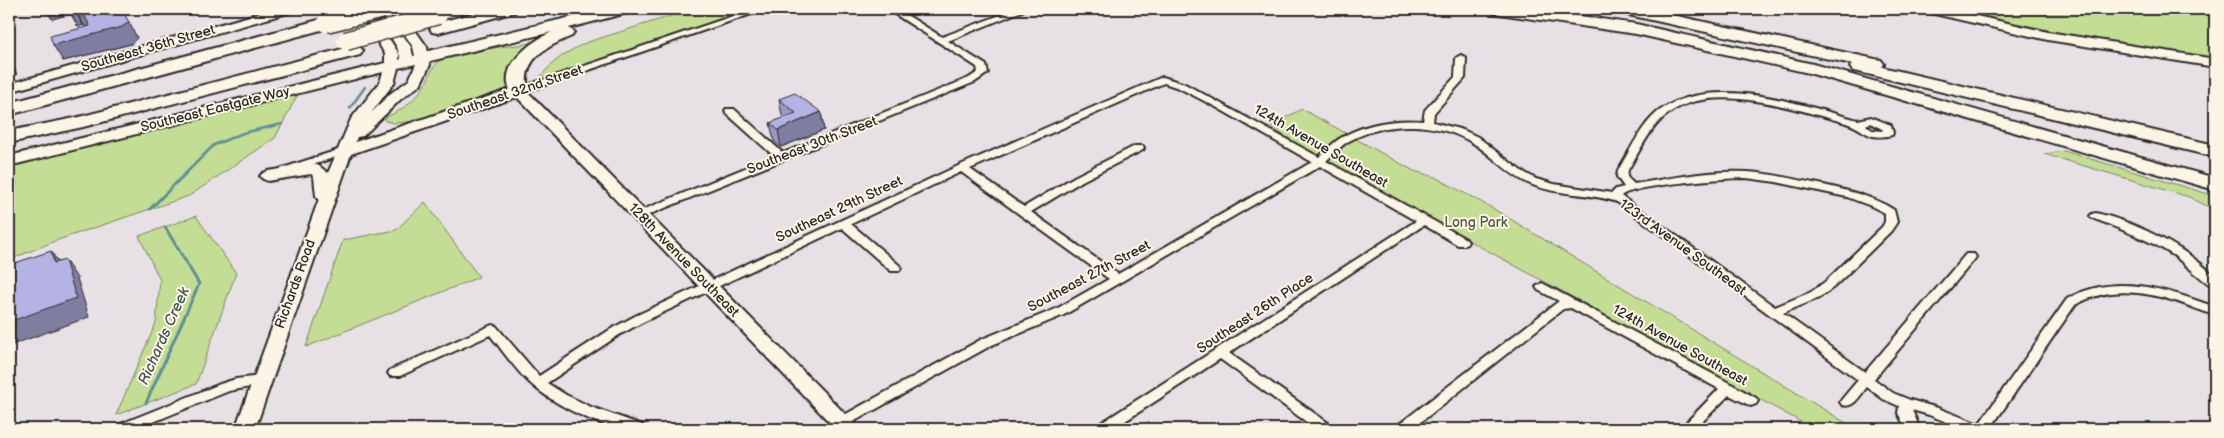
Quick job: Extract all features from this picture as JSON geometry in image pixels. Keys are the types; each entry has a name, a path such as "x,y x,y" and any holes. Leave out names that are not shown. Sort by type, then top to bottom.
{"highway":[{"path":"9,109 375,9"},
{"path":"326,23 383,9"},
{"path":"438,22 461,9"},
{"path":"9,137 76,123 438,22 509,9"},
{"path":"415,60 624,9"},
{"path":"519,91 516,84 519,66 534,49 546,41 583,26 637,9"},
{"path":"1499,9 1636,29 1813,69 2215,184"},
{"path":"1580,9 1747,42 2175,141"},
{"path":"1624,9 1852,58 2215,151"}],"main road":[{"name":"Southeast 36th Street","path":"9,88 287,9"},
{"path":"364,9 392,54 392,66"},
{"path":"379,9 415,60"},
{"path":"394,9 416,40 415,60"},
{"path":"1930,9 2048,36 2215,63"},
{"name":"Southeast Eastgate Way","path":"9,161 415,60"},
{"name":"Richards Road","path":"347,146 396,96 415,82 420,74 415,60"},
{"name":"Richards Road","path":"245,429 324,203 347,146 358,119 386,83 392,66"},
{"path":"323,82 360,78 373,79 379,83 378,93"},
{"name":"Southeast 32nd Street","path":"347,146 412,127 519,91"},
{"name":"128th Avenue Southeast","path":"519,91 845,426"},
{"path":"373,118 375,124 381,126 396,128 412,127"},
{"path":"268,176 314,169 322,175 324,203"}],"street":[{"name":"Southeast 32nd Street","path":"519,91 762,9"},
{"path":"891,9 941,40 1023,9"},
{"name":"Southeast 30th Street","path":"640,214 780,156 876,120 972,80 983,72 984,69 981,65 941,40"},
{"path":"1428,124 1429,112 1460,78 1460,58"},
{"name":"124th Avenue Southeast","path":"1163,80 1182,86 1462,242"},
{"name":"Southeast 29th Street","path":"538,383 616,332 709,286 962,168 1163,80"},
{"path":"1631,188 1622,177 1623,170 1654,122 1670,107 1701,96 1759,99 1860,124"},
{"path":"730,111 780,156"},
{"name":"123rd Avenue Southeast","path":"1319,162 1338,144 1356,134 1400,124 1428,124 1451,129 1473,139 1512,170 1541,185 1614,197 1626,203 1888,396 1906,404 1933,411 1977,429"},
{"name":"Southeast 32nd Street","path":"268,176 347,146"},
{"path":"1023,212 1078,179 1139,148"},
{"name":"Southeast 27th Street","path":"845,426 989,341 1052,316 1118,280 1319,162"},
{"path":"962,168 1118,280"},
{"path":"1614,197 1620,191 1631,188 1720,176 1746,175 1784,181 1861,198 1881,205 1890,212 1892,222 1887,229 1830,284 1815,295 1773,312"},
{"path":"2096,216 2155,239 2214,281"},
{"name":"Southeast 26th Place","path":"1103,429 1423,221"},
{"path":"844,224 895,268"},
{"path":"1847,402 1970,257"},
{"name":"124th Avenue Southeast","path":"1542,287 1751,401"},
{"path":"1983,429 2071,302 2078,295 2100,290 2147,290 2185,300 2215,311"},
{"path":"1403,429 1560,305 1575,304"},
{"path":"395,374 492,329 538,383 558,397 587,411 637,429"},
{"path":"1220,353 1326,429"},
{"path":"123,429 225,387 261,381"},
{"path":"1687,429 1728,388"},
{"path":"1906,404 1905,413 1913,429"}],"green space":[{"path":"693,9 755,9 537,82 548,68 560,58 588,42"},
{"path":"1951,9 2215,9 2215,58 2099,41"},
{"path":"533,43 515,61 511,71 510,86 503,91 410,122 394,123 385,121 386,117 414,99 426,83 435,65 443,59 467,52"},
{"path":"298,94 275,138 189,196 55,241 9,260 9,213 17,182 9,183 9,165 247,104"},
{"name":"Long Park","path":"1302,109 1414,171 1435,177 1492,208 1856,429 1814,429 1338,169 1269,126"},
{"path":"2064,151 2215,196 2215,210 2189,197 2044,154"},
{"path":"425,202 479,277 306,347 343,240 396,230"},
{"path":"196,216 236,273 196,384 116,415 156,323 160,280 139,236"}],"building":[{"path":"74,9 121,9 129,22 122,27 53,45 50,36 90,26 82,11 77,13"},
{"path":"795,93 821,112 778,130 770,123 796,113 779,99"},
{"path":"51,251 54,263 65,260 76,298 9,322 9,265"}],"waterway":[{"name":"Richards Creek","path":"350,108 365,87"},
{"name":"Richards Creek","path":"150,209 214,145 243,133 282,124"},
{"name":"Richards Creek","path":"146,403 199,284 165,227"}]}
